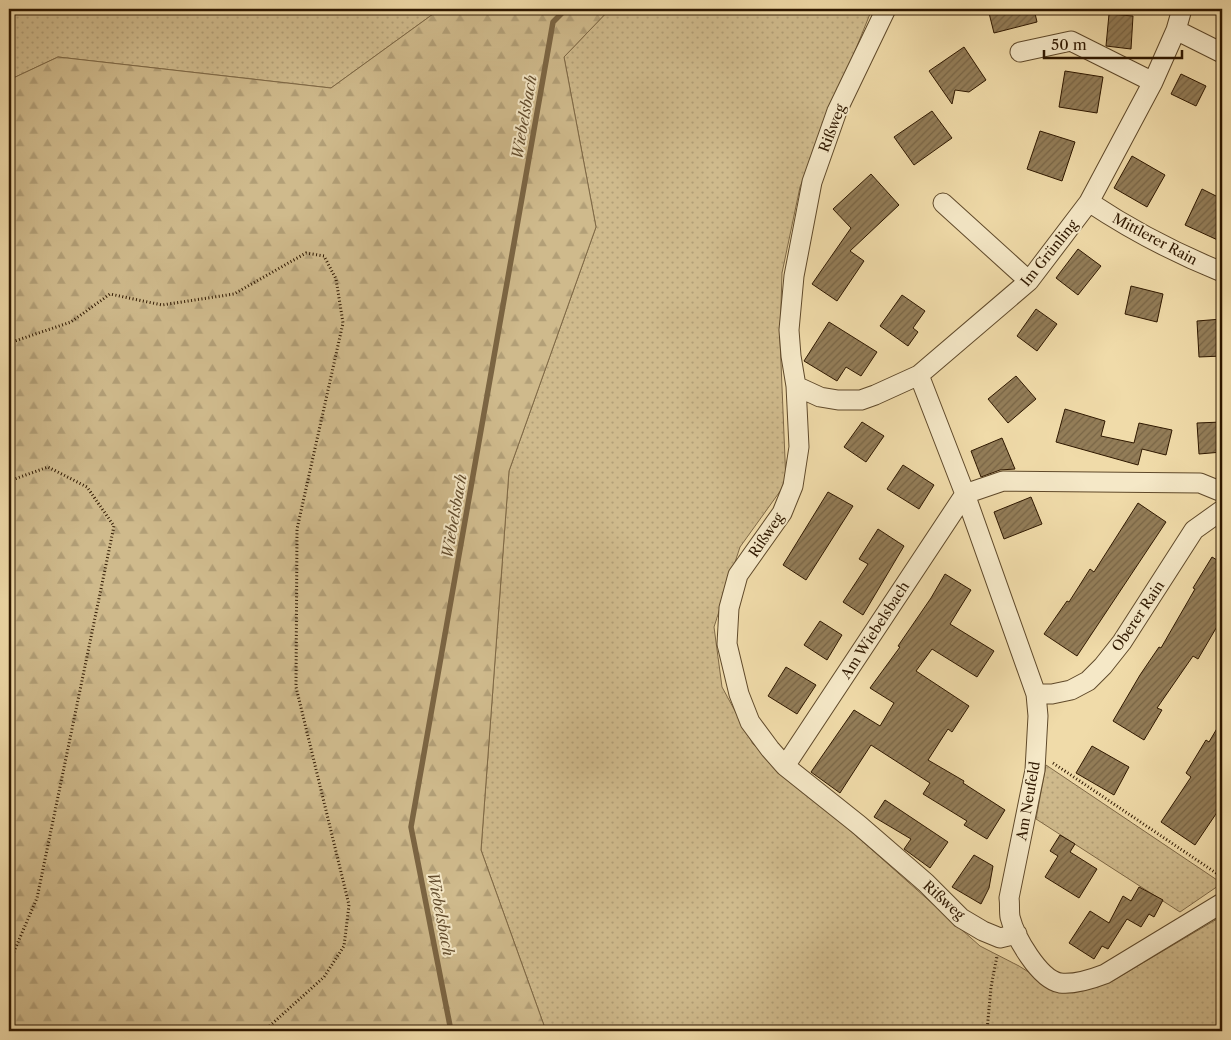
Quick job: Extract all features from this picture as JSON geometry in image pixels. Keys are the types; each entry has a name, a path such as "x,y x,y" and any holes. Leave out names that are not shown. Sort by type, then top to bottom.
{"street":[{"name":"Rißweg","path":"886,9 837,111 812,182 794,276 790,321 799,447 793,486 782,513 738,575 729,608 727,644 739,694 750,722 785,766 859,825 926,883 961,918 983,931 1009,936"},
{"name":"Im Grünling","path":"796,386 820,397 838,400 861,400 919,375 1029,281 1089,202 1153,82 1176,30 1182,9"},
{"path":"1176,30 1222,53"},
{"path":"1020,52 1071,40 1153,82"},
{"name":"Mittlerer Rain","path":"1089,202 1116,220 1166,248 1222,272"},
{"path":"942,203 1029,281"},
{"name":"Am Neufeld","path":"919,375 965,494 1036,694 1038,716 1035,770 1009,898 1009,936 1044,976 1059,983 1089,980 1106,974 1222,903"},
{"path":"965,494 1003,482 1200,483 1222,492"},
{"name":"Am Wiebelsbach","path":"785,766 965,494"},
{"name":"Oberer Rain","path":"1036,694 1052,694 1071,690 1088,682 1122,642 1194,530 1222,510"}],"path":[{"path":"9,343 71,322 110,294 162,305 234,294 306,253 324,256 336,279 343,323 298,529 296,687 349,905 344,946 324,977 264,1031"},
{"path":"9,481 48,466 87,486 114,526 38,898 9,963"},
{"path":"1036,752 1222,877"},
{"path":"986,1031 991,987 1009,936"}],"green space":[{"path":"9,9 440,9 331,88 58,57 9,80"},
{"path":"440,9 610,9 564,57 596,227 509,471 481,850 546,1031 9,1031 9,80 58,57 331,88"},
{"path":"610,9 872,9 800,187 782,273 780,339 786,483 740,547 714,627 722,687 753,744 980,946 1019,966 1057,990 1114,980 1222,916 1222,1031 546,1031 481,850 509,471 596,227 564,57"},
{"path":"1046,765 1220,882 1218,886 1180,912 1036,819"}],"building":[{"path":"988,9 1034,9 1037,22 994,33"},
{"path":"1109,14 1133,16 1131,49 1106,46"},
{"path":"964,47 986,80 969,92 955,90 952,104 929,71"},
{"path":"1065,71 1103,77 1097,113 1059,107"},
{"path":"1181,74 1206,86 1196,106 1171,94"},
{"path":"932,111 952,138 914,165 894,137"},
{"path":"1040,131 1075,142 1062,181 1027,169"},
{"path":"1132,156 1165,175 1147,207 1114,188"},
{"path":"871,174 899,205 850,251 864,261 837,301 812,284 851,228 833,209"},
{"path":"1202,189 1222,199 1222,242 1185,225"},
{"path":"1078,249 1101,266 1078,295 1056,278"},
{"path":"1131,286 1163,294 1157,322 1125,314"},
{"path":"902,295 925,311 913,328 918,332 908,346 880,326"},
{"path":"1036,309 1057,324 1037,351 1017,336"},
{"path":"1222,319 1222,356 1199,357 1197,321"},
{"path":"829,322 877,352 861,376 846,367 837,381 804,361"},
{"path":"1016,376 1036,399 1008,423 988,399"},
{"path":"1065,409 1105,421 1101,436 1134,443 1139,423 1172,430 1166,455 1142,449 1138,465 1056,442"},
{"path":"862,422 884,436 866,462 844,447"},
{"path":"1222,422 1222,452 1199,454 1197,423"},
{"path":"1002,438 1015,469 1000,470 981,477 971,451"},
{"path":"903,465 934,485 919,509 887,489"},
{"path":"828,492 853,506 806,580 783,565"},
{"path":"1031,497 1042,524 1004,539 994,512"},
{"path":"1138,503 1166,522 1077,656 1044,634 1067,601 1069,602 1090,569 1094,572"},
{"path":"878,529 904,546 863,615 843,602 868,564 859,559"},
{"path":"1212,557 1222,563 1222,618 1198,659 1193,656 1157,708 1162,710 1144,740 1113,721 1140,675 1159,647 1161,648"},
{"path":"945,574 971,590 950,624 994,651 977,677 932,649 916,671 969,706 952,732 948,729 928,760 964,781 963,783 1005,810 987,839 964,825 967,821 923,794 930,783 871,745 840,793 811,772 854,710 880,726 894,703 870,688 900,647 898,646"},
{"path":"820,621 842,635 827,660 804,645"},
{"path":"786,667 816,685 797,714 768,696"},
{"path":"1222,720 1222,805 1195,845 1161,822 1191,777 1186,773 1206,740 1209,742"},
{"path":"1092,746 1129,767 1114,795 1076,773"},
{"path":"885,800 948,842 930,868 904,849 911,839 874,817"},
{"path":"1060,835 1075,844 1070,852 1097,869 1079,898 1045,877 1058,856 1050,851"},
{"path":"974,855 993,866 989,888 981,904 952,887"},
{"path":"1139,887 1163,900 1154,917 1149,914 1141,927 1127,919 1108,949 1102,946 1094,959 1069,943 1090,911 1109,923 1123,896 1131,901"}],"waterway":[{"name":"Wiebelsbach","path":"451,1031 411,827 553,22 566,9"}]}
